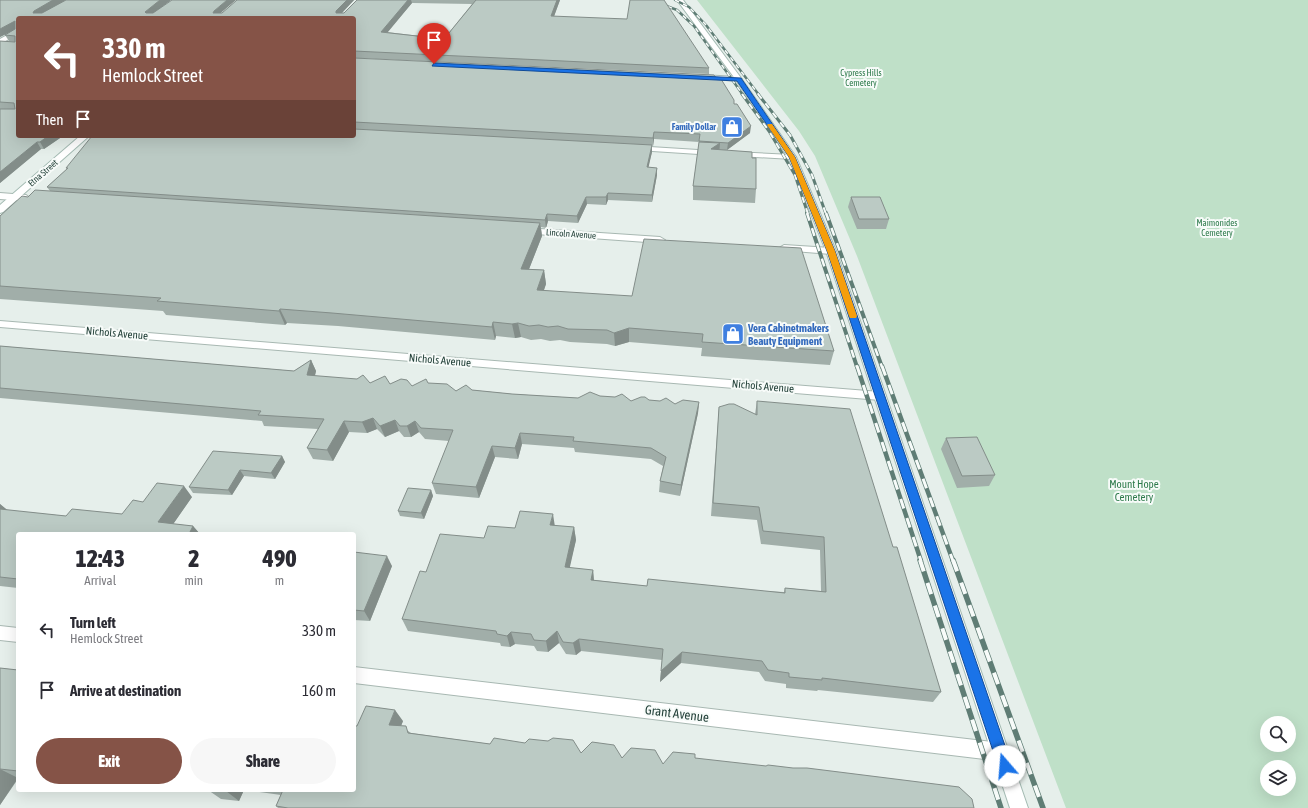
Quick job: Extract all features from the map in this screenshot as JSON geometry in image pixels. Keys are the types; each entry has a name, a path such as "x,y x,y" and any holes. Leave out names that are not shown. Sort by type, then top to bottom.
{"street":[{"path":"680,0 739,79 792,157 831,251 1019,808"},
{"path":"0,43 16,32"},
{"path":"0,43 12,44"},
{"path":"689,77 739,79"},
{"name":"Etna Street","path":"0,210 83,138"},
{"path":"629,148 792,157"},
{"path":"0,196 35,199"},
{"name":"Lincoln Avenue","path":"518,231 669,241"},
{"path":"776,248 831,251"},
{"name":"Nichols Avenue","path":"0,324 880,396"},
{"path":"0,633 16,635"},
{"name":"Grant Avenue","path":"356,675 1001,752"}],"green space":[{"path":"697,0 1308,0 1308,808 1066,808 857,256 815,156 799,131"}],"building":[{"path":"0,0 53,0 33,13 42,13 66,0 160,0 145,12 153,13 172,0 227,0 213,13 222,13 237,0 347,0 336,11 336,13 344,13 357,0 408,0 381,32 444,39 476,0 557,0 551,16 627,19 630,0 664,0 709,68 356,51 356,16 16,16 16,138 45,138 40,142 37,142 0,172 0,109 15,109 14,103 0,102 0,41 15,42 15,36 5,35 15,29 15,21 0,29"},
{"path":"356,58 714,75 717,79 721,79 734,100 734,104 737,104 751,126 728,143 699,141 700,134 654,132 653,138 356,122"},
{"path":"356,129 652,145 647,167 657,168 652,195 608,193 606,197 586,197 577,216 547,214 545,220 47,187 68,168 66,168 90,138 356,138"},
{"path":"699,142 720,143 711,149 752,152 752,158 756,158 756,189 693,186"},
{"path":"35,190 540,223 521,269 544,270 537,290 632,296 644,239 801,248 834,351 702,342 703,334 629,328 614,333 607,330 568,329 558,326 548,327 539,325 529,326 518,323 512,324 493,322 492,327 332,313 280,309 279,311 157,301 161,298 0,286 0,216 22,196 28,197"},
{"path":"851,197 880,197 889,219 859,219"},
{"path":"0,346 294,371 311,360 307,375 357,379 363,375 370,383 385,376 390,384 401,379 407,380 412,386 426,379 428,383 447,384 456,391 466,385 472,390 512,394 578,398 590,392 600,396 615,397 622,394 631,401 645,397 649,400 660,401 666,398 675,404 683,400 699,402 681,485 660,481 666,457 651,448 573,441 574,437 520,433 515,448 492,446 476,487 432,483 453,430 421,428 415,421 407,426 400,426 395,420 380,426 373,418 362,422 344,421 327,450 307,448 324,419 258,415 261,411 0,388"},
{"path":"757,401 850,409 893,547 897,547 941,692 822,678 822,680 789,677 789,673 768,670 762,661 682,652 661,671 663,649 579,639 573,643 563,642 557,631 546,641 534,640 531,634 511,632 507,636 497,634 496,631 402,619 420,571 426,572 440,534 484,538 488,526 515,528 520,511 553,514 550,525 574,527 565,567 593,570 591,580 647,586 648,579 785,593 785,588 826,592 824,537 763,531 759,507 713,503 719,407 734,404 757,415"},
{"path":"977,437 995,475 962,476 946,438"},
{"path":"213,451 282,456 271,473 240,470 228,490 189,487"},
{"path":"157,483 184,486 158,522 193,526 190,532 16,532 16,579 0,577 0,509 66,516 72,509 122,514 133,500 143,502"},
{"path":"408,488 431,490 421,513 398,511"},
{"path":"356,552 387,556 364,611 356,610"},
{"path":"0,668 16,670 16,771 0,769"},
{"path":"366,706 395,710 389,725 406,726 408,733 490,744 494,738 525,743 529,739 548,741 553,738 573,740 581,753 592,742 614,745 622,758 631,748 655,750 663,764 673,752 695,754 695,758 766,766 807,768 959,787 972,799 974,808 288,808 276,806 282,792 356,792 357,726"}],"railway":[{"path":"651,0 677,10 694,26 743,95"},
{"path":"675,0 689,7 706,25 759,95"},
{"path":"742,94 769,131 795,175 808,214"},
{"path":"758,94 790,135 812,175 826,214"},
{"path":"807,213 857,367"},
{"path":"826,213 882,367"},
{"path":"857,366 921,561"},
{"path":"882,366 953,561"},
{"path":"920,560 1001,808"},
{"path":"953,560 1043,808"}],"slow traffic":[{"path":"770,125 792,157 831,251 853,316"}],"place":[{"name":"Family Dollar","path":"732,127"},
{"name":"Vera Cabinetmakers Beauty Equipment","path":"733,334"}],"route":[{"path":"434,64 739,79 792,157 831,251 1005,766"}],"park label":[{"name":"Cypress Hills Cemetery","path":"861,78"},
{"name":"Maimonides Cemetery","path":"1217,228"},
{"name":"Mount Hope Cemetery","path":"1134,490"}]}
